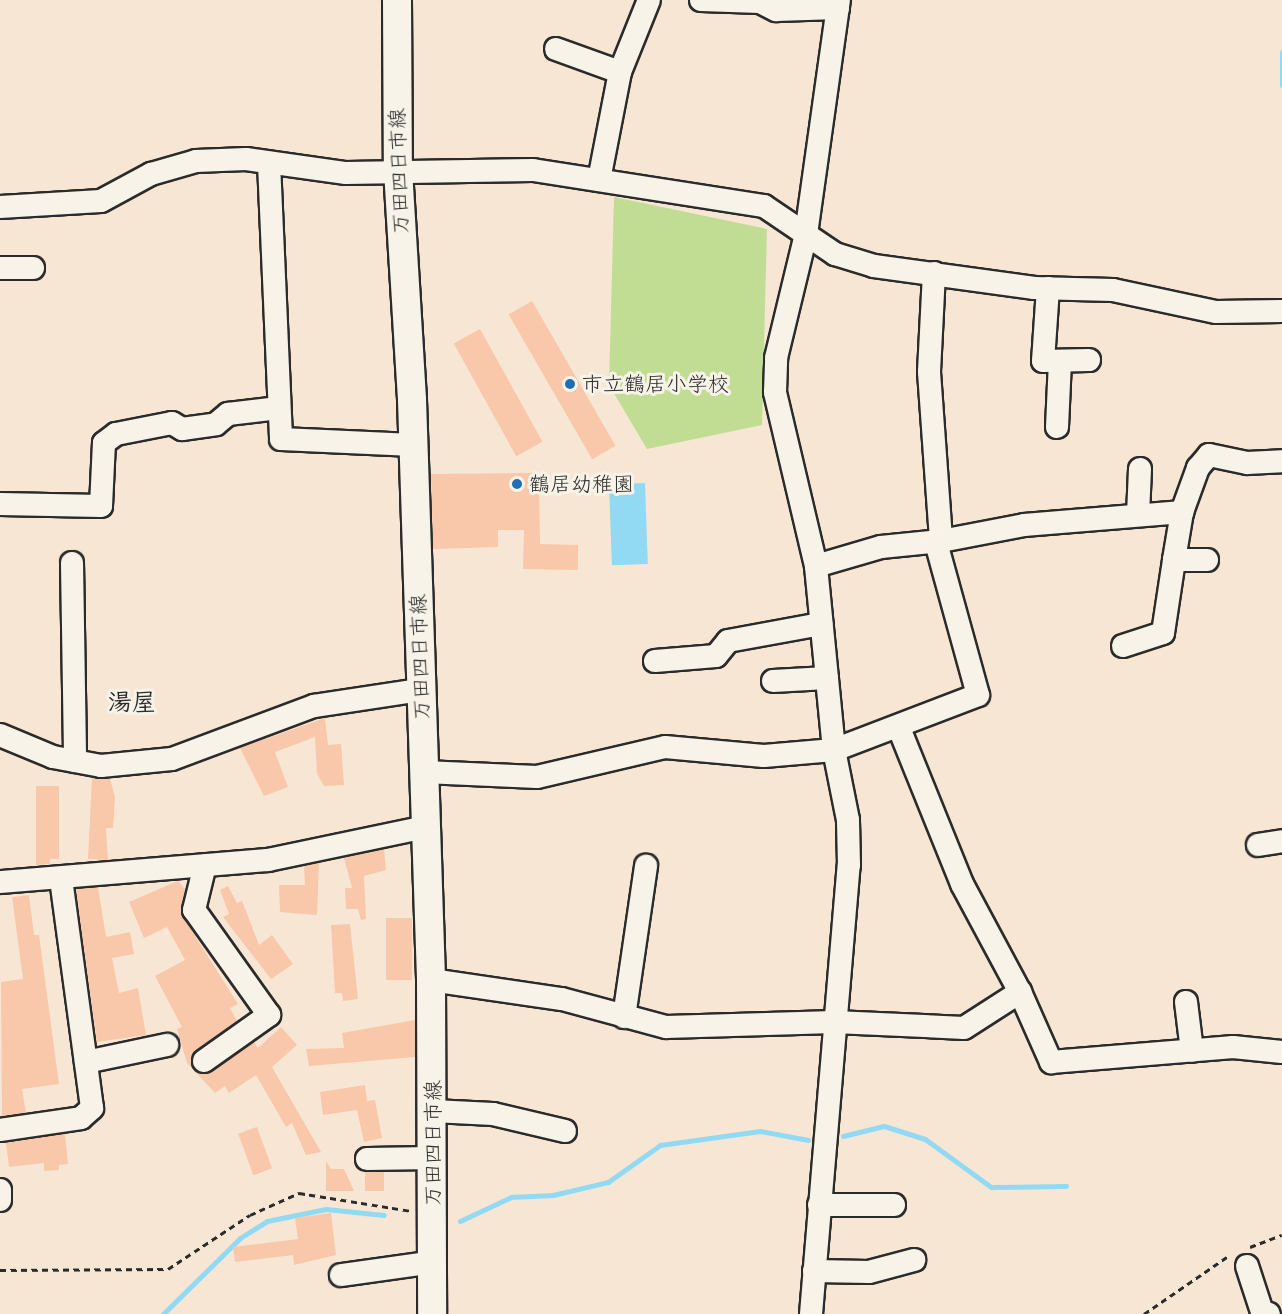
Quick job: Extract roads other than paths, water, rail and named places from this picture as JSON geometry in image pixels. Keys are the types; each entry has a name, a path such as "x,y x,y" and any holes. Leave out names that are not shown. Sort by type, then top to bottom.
{"main road":[{"name":"万田四日市線","path":"397,0 398,170 413,445 431,980 432,1314"}],"street":[{"path":"599,180 620,72 649,0"},
{"path":"701,0 760,2 776,10 839,4 806,234 776,358 775,392 816,566 834,750 843,776 849,865 811,1314"},
{"path":"556,49 620,72"},
{"path":"0,207 101,201 151,174 196,161 269,163 346,173 398,170 533,170 764,207 835,254 874,266 1048,288 1113,290 1216,312 1282,311"},
{"path":"269,163 279,299 281,439 413,445"},
{"path":"0,268 33,268"},
{"path":"424,772 537,777 665,747 764,756 834,750 899,728 978,695 939,541 929,372 934,273"},
{"path":"1048,288 1043,361 1089,360"},
{"path":"1057,427 1060,361"},
{"path":"0,504 100,506 104,443 116,434 172,423 182,429 216,424 228,414 279,408"},
{"path":"1123,646 1163,633 1182,512 1198,468 1209,455 1247,463 1282,461"},
{"path":"1138,515 1140,469"},
{"path":"816,566 881,547 939,541 1024,525 1182,512"},
{"path":"1174,560 1207,560"},
{"path":"72,563 75,761"},
{"path":"656,661 716,656 728,640 821,624"},
{"path":"773,681 827,678"},
{"path":"0,735 75,761 102,766 172,759 314,706 420,690"},
{"path":"899,728 962,885 1020,992 1050,1062 1233,1047 1282,1052"},
{"path":"0,882 268,860 426,827"},
{"path":"1258,845 1282,841"},
{"path":"204,1061 269,1015 194,910 205,865"},
{"path":"624,1017 646,866"},
{"path":"0,1130 81,1118 92,1108 61,878"},
{"path":"431,980 562,999 666,1027 834,1022 964,1028 1020,992"},
{"path":"1186,1002 1192,1051"},
{"path":"86,1062 167,1045"},
{"path":"433,1111 493,1114 565,1131"},
{"path":"367,1160 433,1158"},
{"path":"0,1190 0,1200"},
{"path":"819,1204 894,1205"},
{"path":"814,1271 869,1272 914,1260"},
{"path":"341,1275 433,1262"},
{"path":"1246,1266 1262,1312 1269,1314"}],"water":[{"path":"645,483 648,564 612,565 609,484"}],"waterway":[{"path":"1282,52 1282,85"},
{"path":"843,1136 884,1126 925,1139 991,1187 1066,1186"},
{"path":"460,1221 511,1197 553,1195 608,1182 660,1145 760,1131 808,1140"},
{"path":"163,1314 240,1238 267,1221 326,1209 384,1215"}],"place":[{"name":"市立鶴居小学校","path":"570,384"},
{"name":"鶴居幼稚園","path":"517,484"}],"district":[{"name":"湯屋","path":"132,702"}]}
